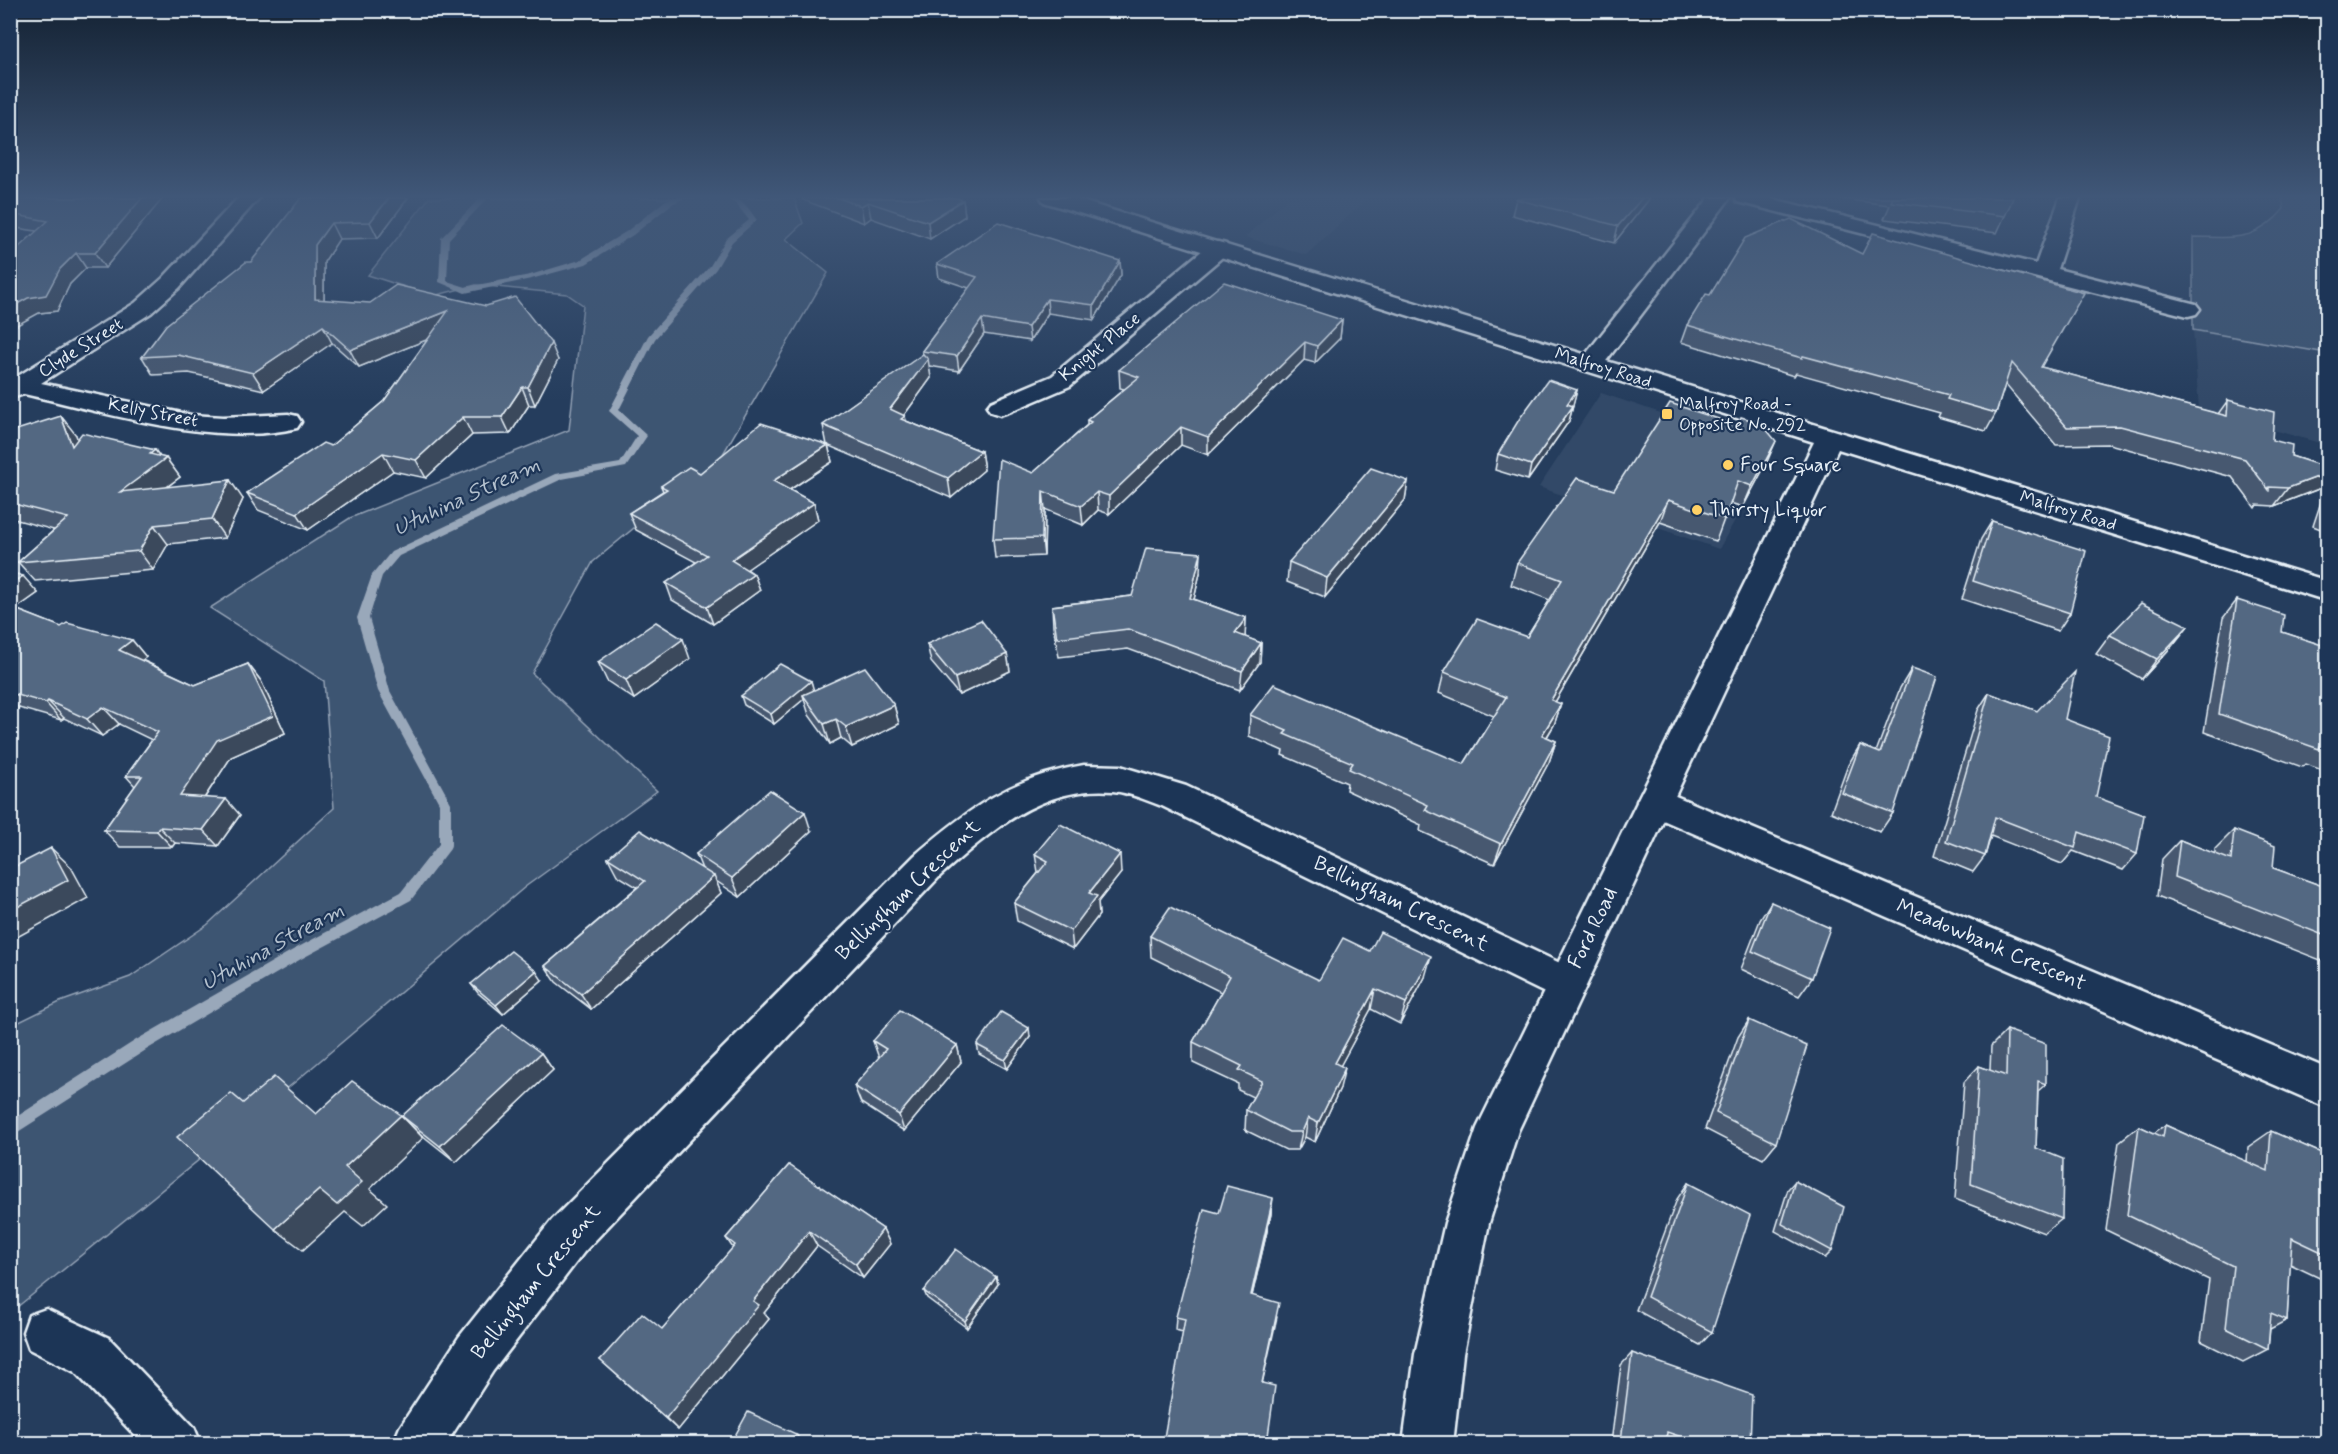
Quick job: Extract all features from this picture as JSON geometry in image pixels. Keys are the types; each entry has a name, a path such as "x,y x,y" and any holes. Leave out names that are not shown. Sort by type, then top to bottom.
{"street":[{"name":"Clyde Street","path":"15,389 143,308 187,266"},
{"name":"Knight Place","path":"999,407 1061,381 1198,266"},
{"name":"Malfroy Road","path":"1273,266 2328,591"},
{"path":"1591,364 1667,266"},
{"path":"2008,266 2188,309"},
{"path":"2044,275 2047,266"},
{"name":"Kelly Street","path":"15,389 190,423 223,425 288,422"},
{"name":"Ford Road","path":"1428,1443 1439,1354 1467,1223 1498,1128 1565,984 1830,437"},
{"name":"Bellingham Crescent","path":"417,1443 476,1354 568,1236 927,866 978,820 1016,798 1066,780 1113,778 1174,796 1565,984"},
{"name":"Meadowbank Crescent","path":"1654,801 2328,1089"},
{"path":"46,1332 92,1355 177,1443"}],"shaded area":[{"path":"375,266 819,266 828,273 723,454 593,562 532,673 657,791 525,887 295,1082 11,1312 11,1026 60,1002 130,977 207,925 334,808 324,681 210,608 350,518 569,430 583,305 567,294 476,285 433,296 368,275"},
{"path":"2193,266 2327,266 2327,353 2193,330"},
{"path":"2193,330 2327,353 2327,445 2199,409"},
{"path":"1601,393 1753,444 1767,462 1719,549 1539,487"}],"building":[{"path":"10,266 63,266 46,295 28,298 10,308"},
{"path":"241,266 315,266 315,299 370,303 396,285 486,306 515,297 551,343 528,387 522,387 502,417 463,417 416,460 383,453 297,513 247,493 323,443 331,446 384,401 448,311 350,350 323,326 253,373 178,355 142,357 166,325"},
{"path":"943,266 1117,266 1094,305 1047,299 1028,327 982,319 957,356 922,351 977,277"},
{"path":"1728,266 1989,266 2084,293 2041,367 2227,416 2228,400 2274,412 2272,440 2292,445 2291,456 2328,468 2328,473 2288,488 2269,487 2269,490 2245,459 2120,426 2067,427 2012,363 1996,413 1947,399 1949,395 1803,356 1802,358 1687,325 1706,294 1710,295"},
{"path":"1224,282 1342,320 1317,346 1305,342 1208,437 1181,427 1109,496 1097,492 1081,506 1043,491 1042,538 993,539 999,459 1033,473 1091,422 1087,420 1139,377 1119,370"},
{"path":"923,354 928,359 890,409 905,416 901,419 981,451 948,478 823,425"},
{"path":"1548,380 1577,390 1567,404 1573,406 1531,465 1498,454 1520,418"},
{"path":"1670,403 1737,425 1741,417 1761,423 1776,441 1752,486 1738,481 1725,519 1668,500 1551,700 1561,704 1542,735 1556,741 1501,844 1425,810 1428,805 1349,769 1353,763 1284,734 1287,731 1250,715 1274,684 1464,764 1506,697 1444,672 1477,619 1527,637 1562,580 1517,563 1577,478 1614,490"},
{"path":"61,416 72,446 82,433 155,450 150,454 166,458 120,492 230,480 212,519 154,525 139,551 18,562 68,518 10,503 10,432"},
{"path":"761,423 828,445 773,481 814,503 731,560 754,574 707,607 666,583 707,555 629,513 667,489 661,486 689,467 700,473"},
{"path":"1371,468 1408,481 1327,578 1289,562"},
{"path":"1992,521 2086,551 2070,613 1973,581"},
{"path":"1146,548 1201,553 1190,598 1246,618 1235,633 1261,643 1242,671 1128,629 1057,638 1052,606 1132,596"},
{"path":"10,572 23,576 10,584"},
{"path":"2237,600 2284,615 2282,632 2328,647 2328,749 2320,746 2319,749 2219,714"},
{"path":"2141,603 2188,626 2157,659 2110,635"},
{"path":"10,607 61,627 67,623 132,640 119,650 195,685 248,664 273,716 217,740 180,796 226,799 203,830 159,827 157,831 104,830 142,776 126,776 158,732 103,707 87,719 48,701 46,703 10,693"},
{"path":"981,620 1007,654 955,678 927,644"},
{"path":"656,622 683,639 626,680 598,662"},
{"path":"780,664 811,681 771,714 741,696"},
{"path":"865,667 894,705 846,727 836,719 824,724 803,695"},
{"path":"1912,668 1937,677 1893,813 1842,793 1860,745 1880,753"},
{"path":"2075,672 2065,719 2109,736 2096,797 2144,815 2137,854 2079,832 2075,848 1995,817 1985,856 1946,841 1989,693 2037,711"},
{"path":"770,790 805,812 732,878 696,854"},
{"path":"1060,824 1120,854 1089,893 1097,896 1071,931 1014,903 1048,861 1035,854"},
{"path":"640,830 714,876 581,994 545,966 645,881 608,858"},
{"path":"2234,830 2275,846 2273,868 2328,888 2328,937 2175,877 2180,840 2231,860"},
{"path":"51,848 68,880 10,911 10,869"},
{"path":"1771,902 1830,928 1812,978 1752,951"},
{"path":"1170,907 1319,980 1343,938 1370,951 1380,932 1431,956 1406,1003 1375,989 1335,1063 1345,1068 1318,1123 1308,1118 1302,1132 1289,1132 1246,1110 1262,1081 1239,1070 1242,1066 1193,1042 1230,976 1150,936"},
{"path":"511,951 536,971 496,1005 471,984"},
{"path":"900,1010 957,1045 899,1115 854,1086 886,1049 873,1041"},
{"path":"1001,1012 1029,1028 1005,1060 977,1045"},
{"path":"1749,1020 1807,1046 1776,1143 1716,1113"},
{"path":"503,1025 541,1053 440,1146 402,1116"},
{"path":"2007,1030 2046,1044 2046,1084 2038,1081 2036,1148 2063,1159 2062,1219 1971,1184 1979,1066 2006,1076"},
{"path":"274,1077 316,1114 352,1081 401,1115 345,1167 362,1182 337,1205 319,1190 275,1229 177,1137 231,1093 243,1103"},
{"path":"2165,1125 2268,1171 2271,1131 2328,1156 2328,1255 2292,1238 2287,1320 2271,1313 2268,1349 2226,1328 2233,1266 2127,1215 2139,1126 2163,1137"},
{"path":"789,1165 883,1229 856,1264 809,1231 753,1301 759,1305 666,1418 600,1360 642,1313 662,1329 735,1245 726,1238"},
{"path":"1795,1181 1844,1207 1832,1251 1782,1224"},
{"path":"1688,1183 1750,1215 1712,1332 1647,1297"},
{"path":"1227,1186 1273,1198 1251,1295 1279,1303 1262,1383 1275,1386 1267,1443 1163,1443 1185,1319 1176,1317 1204,1209 1219,1213"},
{"path":"956,1249 996,1277 965,1321 924,1291"},
{"path":"1632,1353 1752,1395 1750,1443 1699,1443 1667,1432 1666,1443 1621,1441"},
{"path":"748,1412 796,1434 791,1443 731,1443"}],"waterway":[{"name":"Utuhina Stream","path":"444,266 443,282 465,290 531,277 570,266"},
{"name":"Utuhina Stream","path":"10,1130 141,1045 296,955 406,896 445,845 445,803 384,691 363,618 377,575 395,554 559,476 623,465 642,436 614,411 651,338 714,266"}],"place":[{"name":"Malfroy Road - Opposite No. 292","path":"1667,414"},
{"name":"Four Square","path":"1728,465"},
{"name":"Thirsty Liquor","path":"1697,510"}]}
